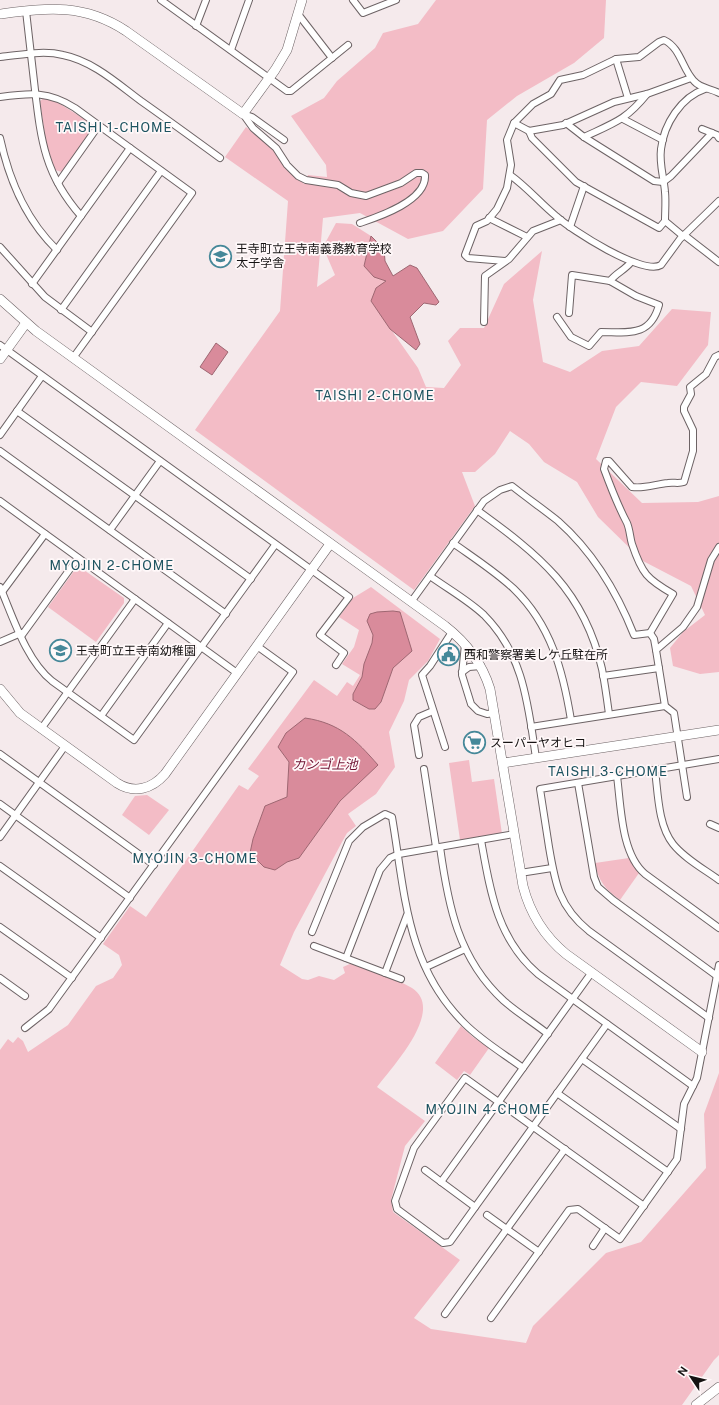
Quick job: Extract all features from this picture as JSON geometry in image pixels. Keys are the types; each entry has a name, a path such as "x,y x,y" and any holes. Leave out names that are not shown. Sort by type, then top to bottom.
{"street":[{"path":"162,0 287,91 291,91 348,44"},
{"path":"196,26 206,0"},
{"path":"231,50 249,0"},
{"path":"243,114 269,78 286,50 302,0"},
{"path":"353,0 363,13 396,0"},
{"path":"0,14 69,9 92,14 105,19 126,31 243,114 252,117 284,140"},
{"path":"26,11 43,144 58,183 81,216"},
{"path":"298,14 332,58"},
{"path":"505,261 468,258 465,255 476,226 489,218 502,201 510,175 507,140 514,123 533,104 551,94 560,80 583,75 616,59 639,58 659,42 664,40 678,53 691,78 705,89 719,93"},
{"path":"0,57 31,54 64,55 94,68 220,158"},
{"path":"616,59 628,98"},
{"path":"529,131 566,123 608,104 647,94 691,78"},
{"path":"514,123 529,131 532,138 565,172 584,186 659,228 665,220 665,192 661,150 663,140 672,117 679,108 697,92 705,89"},
{"path":"0,97 36,94 53,96 60,99 99,125 192,193 73,358"},
{"path":"584,137 623,119 634,110 647,94"},
{"path":"243,114 253,128 276,148 287,165 298,176 306,180 338,185 351,193 366,196 402,183 416,173 422,173 425,175 426,180 418,192 401,207 360,223"},
{"path":"623,119 663,140"},
{"path":"566,123 584,137 654,181 663,182 671,176 712,133"},
{"path":"58,183 99,125"},
{"path":"702,129 717,135 719,138"},
{"path":"0,138 9,172 25,210 56,250"},
{"path":"32,284 130,148"},
{"path":"61,310 161,171"},
{"path":"510,175 570,227 631,262 657,267 662,265 684,236 719,201"},
{"path":"570,227 584,186"},
{"path":"489,218 527,237"},
{"path":"484,322 485,276 516,252 527,237 539,228 561,220"},
{"path":"665,220 719,262"},
{"path":"0,247 32,284 61,310 92,332"},
{"path":"610,281 617,273 624,270 631,262"},
{"path":"557,316 571,337 589,346 601,332 627,334 645,326 651,322 657,313 659,305 636,296 610,281 572,275 569,313"},
{"path":"0,299 26,323 73,358 411,602 452,632 465,644 481,666 490,689 520,873 529,905 542,929 561,949 702,1052"},
{"path":"0,359 3,348 26,323"},
{"path":"3,348 349,597 320,635 344,653 336,665"},
{"path":"650,633 674,594 652,582 640,566 631,543 628,525 622,515 604,469 604,464 606,461 609,461 626,482 636,488 655,486 670,482 679,484 684,482 689,467 694,441 692,425 684,411 684,406 690,397 690,387 706,374 715,357 719,355"},
{"path":"0,435 42,376"},
{"path":"18,411 251,579"},
{"path":"0,451 226,614"},
{"path":"110,530 160,461"},
{"path":"411,602 477,510 489,497 512,486 558,522 581,544 607,579 634,635 650,633"},
{"path":"0,502 237,673"},
{"path":"477,510 529,549 550,568 562,583 583,616 597,651 603,676 609,714"},
{"path":"45,534 1,589 33,659 40,670 67,692 134,740 275,545"},
{"path":"0,689 15,708 121,786 136,790 147,787 157,782 165,774 330,544"},
{"path":"453,544 503,580 514,590 536,617 554,648 564,679 571,720"},
{"path":"656,650 682,627 697,607 711,560 719,547"},
{"path":"0,642 21,634 78,558"},
{"path":"430,576 483,615 501,635 520,672 536,758"},
{"path":"41,728 135,599"},
{"path":"100,716 168,623"},
{"path":"445,747 422,675 430,666 452,632"},
{"path":"650,633 654,639 665,706 674,713 687,797"},
{"path":"465,644 462,672 473,708 487,714 495,713"},
{"path":"25,1028 49,1010 293,672 257,646"},
{"path":"462,672 469,667 481,666"},
{"path":"603,676 659,668"},
{"path":"531,727 665,706"},
{"path":"419,755 414,725 419,717 433,711"},
{"path":"503,763 719,730"},
{"path":"0,837 65,746"},
{"path":"0,754 154,865"},
{"path":"709,1018 576,920 559,895 552,868 540,789 719,759"},
{"path":"424,769 448,900 457,931 465,949 495,992 513,1008 548,1034"},
{"path":"655,770 664,827 672,843 683,854 719,880"},
{"path":"617,776 627,846 636,865 645,874 719,928"},
{"path":"578,783 592,870 598,887 612,900 717,976"},
{"path":"0,804 130,898"},
{"path":"312,932 345,847 357,832 385,814 392,817 408,914 416,945 440,995 465,1024 523,1068"},
{"path":"710,824 719,828"},
{"path":"346,958 380,870 390,858 399,854 514,834"},
{"path":"481,840 492,898 509,940 531,968 693,1086"},
{"path":"0,866 100,938"},
{"path":"520,873 552,868"},
{"path":"385,973 408,914"},
{"path":"0,927 72,978"},
{"path":"314,946 401,979"},
{"path":"426,967 465,949"},
{"path":"491,1318 569,1210 578,1209 620,1239 677,1159 684,1104 697,1078 719,965"},
{"path":"441,1182 592,972"},
{"path":"0,978 25,996"},
{"path":"607,1024 557,1092 533,1126 475,1206 450,1242 443,1243 397,1209 395,1202 414,1148 465,1078 533,1126 644,1206"},
{"path":"582,1058 681,1129"},
{"path":"557,1092 668,1172"},
{"path":"445,1314 565,1149"},
{"path":"425,1170 475,1206"},
{"path":"487,1215 539,1252"},
{"path":"593,1246 605,1228"},
{"path":"696,1405 719,1386"}],"shaded area":[{"path":"436,0 606,0 604,38 574,63 517,96 487,120 483,189 443,231 408,239 360,213 323,218 317,287 335,275 323,247 336,223 352,224 371,236 364,266 386,281 371,301 418,368 426,387 444,388 461,365 448,341 460,328 484,328 504,284 542,251 533,300 543,362 570,372 602,351 639,346 672,309 711,312 708,345 677,386 641,382 616,407 596,459 642,503 698,502 719,496 719,672 700,674 673,666 670,648 683,632 705,615 691,586 643,561 598,517 577,482 544,462 529,444 510,431 495,454 475,472 462,472 475,506 414,590 195,430 280,311 288,201 225,157 246,127 274,151 283,163 304,184 308,175 327,177 326,165 291,116 324,98 337,81 375,48 383,33 418,24"},
{"path":"45,97 57,102 92,124 92,130 62,172 55,170 46,143 40,101"},
{"path":"77,567 81,568 124,598 124,603 96,642 48,607"},
{"path":"371,587 440,639 428,661 409,680 404,701 389,732 395,767 376,794 348,814 356,826 347,833 342,842 294,932 280,965 302,979 308,980 319,976 334,980 345,973 343,967 352,963 406,984 421,998 423,1010 420,1024 404,1053 377,1087 425,1121 405,1146 391,1200 393,1212 460,1260 414,1318 431,1329 526,1343 533,1326 606,1253 641,1242 706,1168 704,1114 719,1073 719,1355 682,1405 0,1405 0,1050 8,1039 13,1043 18,1037 23,1041 28,1052 68,1025 96,986 113,978 122,965 119,955 103,944 130,906 146,917 239,785 248,790 259,776 248,769 314,680 337,696 347,682 353,686 360,675 342,664 354,647 359,630 339,617 353,598"},
{"path":"469,760 472,782 494,779 502,834 460,840 449,763"},
{"path":"147,795 169,810 149,835 122,815 135,796"},
{"path":"629,858 639,873 620,900 603,884 598,875 595,863"},
{"path":"461,1026 473,1037 489,1048 470,1075 464,1071 457,1080 435,1063"}],"water":[{"path":"371,236 384,249 385,261 393,276 410,265 417,268 439,302 436,305 424,303 410,317 420,344 416,350 390,329 371,301 376,288 386,281 374,277 364,266"},
{"path":"216,343 228,352 212,375 200,367"},
{"path":"393,611 400,612 412,651 393,668 381,702 375,709 369,709 353,700 353,694 362,677 364,664 372,643 373,635 367,621 370,614"},
{"name":"カンゴ上池","path":"305,718 317,720 338,728 354,740 378,765 340,801 299,858 287,862 275,870 264,867 250,853 253,839 265,806 287,797 289,762 278,747 286,733"}],"place":[{"name":"王寺町立王寺南義務教育学校 太子学舎","path":"220,256"},
{"name":"王寺町立王寺南幼稚園","path":"61,651"},
{"name":"西和警察署美しケ丘駐在所","path":"449,655"},
{"name":"スーパーヤオヒコ","path":"474,743"}],"district":[{"name":"TAISHI 1-CHOME","path":"114,127"},
{"name":"TAISHI 2-CHOME","path":"375,395"},
{"name":"MYOJIN 2-CHOME","path":"112,565"},
{"name":"TAISHI 3-CHOME","path":"608,771"},
{"name":"MYOJIN 3-CHOME","path":"195,858"},
{"name":"MYOJIN 4-CHOME","path":"488,1109"}]}
